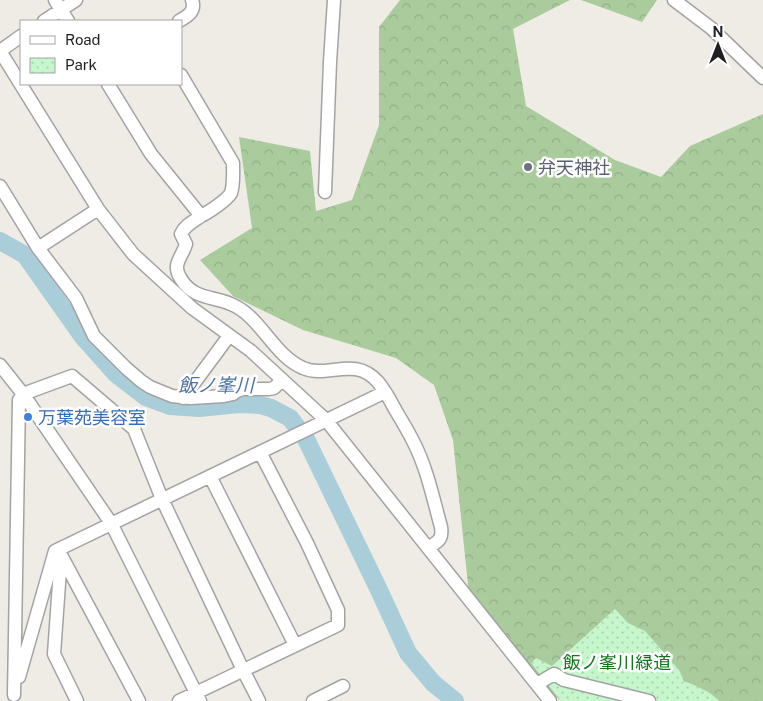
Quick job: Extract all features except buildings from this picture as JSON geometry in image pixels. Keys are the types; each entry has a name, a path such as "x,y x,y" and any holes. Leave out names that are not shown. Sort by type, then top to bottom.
{"street":[{"path":"45,20 58,5 76,0"},
{"path":"180,20 191,13 194,5 192,0"},
{"path":"325,192 334,0"},
{"path":"674,0 711,28 763,78"},
{"path":"58,5 67,20"},
{"path":"20,37 0,51 20,83"},
{"path":"182,77 232,163 233,178 230,193 210,211 191,222 183,230 181,234 186,244 178,260 176,270 181,279 193,292 238,307 260,327 286,357 305,369 358,369 368,373 379,382 414,442 428,478 442,535 439,540 428,548"},
{"path":"21,85 98,209 133,254 192,308 251,352 326,420 548,700"},
{"path":"109,85 151,154 201,216"},
{"path":"0,186 38,248 76,298 94,336 145,384 172,396 183,398 224,396 243,389 269,389 274,388 282,380"},
{"path":"38,248 98,209"},
{"path":"183,398 229,336"},
{"path":"0,365 23,394 111,523 198,697"},
{"path":"13,698 19,400 23,394 72,376 134,430 162,499 259,701"},
{"path":"13,698 58,553 111,523 385,392"},
{"path":"179,701 198,697 243,670 338,625 338,610 307,543 260,452"},
{"path":"210,476 295,645"},
{"path":"58,553 54,654 78,701"},
{"path":"58,553 139,701"},
{"path":"537,684 554,674 564,680 649,701"},
{"path":"564,680 563,683 589,696"},
{"path":"319,700 343,686"}],"green space":[{"path":"400,0 570,0 513,29 526,106 615,160 661,177 690,146 763,114 763,701 561,701 510,659 471,614 453,440 434,385 396,358 303,330 233,296 200,260 252,228 239,137 310,151 316,211 352,200 379,125 379,27"},
{"path":"581,0 657,0 642,22"},
{"name":"飯ノ峯川緑道","path":"615,609 628,623 645,631 679,670 684,681 707,692 719,701 561,701 531,663 536,658 552,666"}],"waterway":[{"name":"飯ノ峯川","path":"0,241 25,255 83,337 116,374 146,397 170,406 199,408 239,404 260,405 271,408 290,418 306,439 408,653 433,683 455,701"}],"place":[{"name":"弁天神社","path":"528,167"},
{"name":"万葉苑美容室","path":"28,417"}]}
